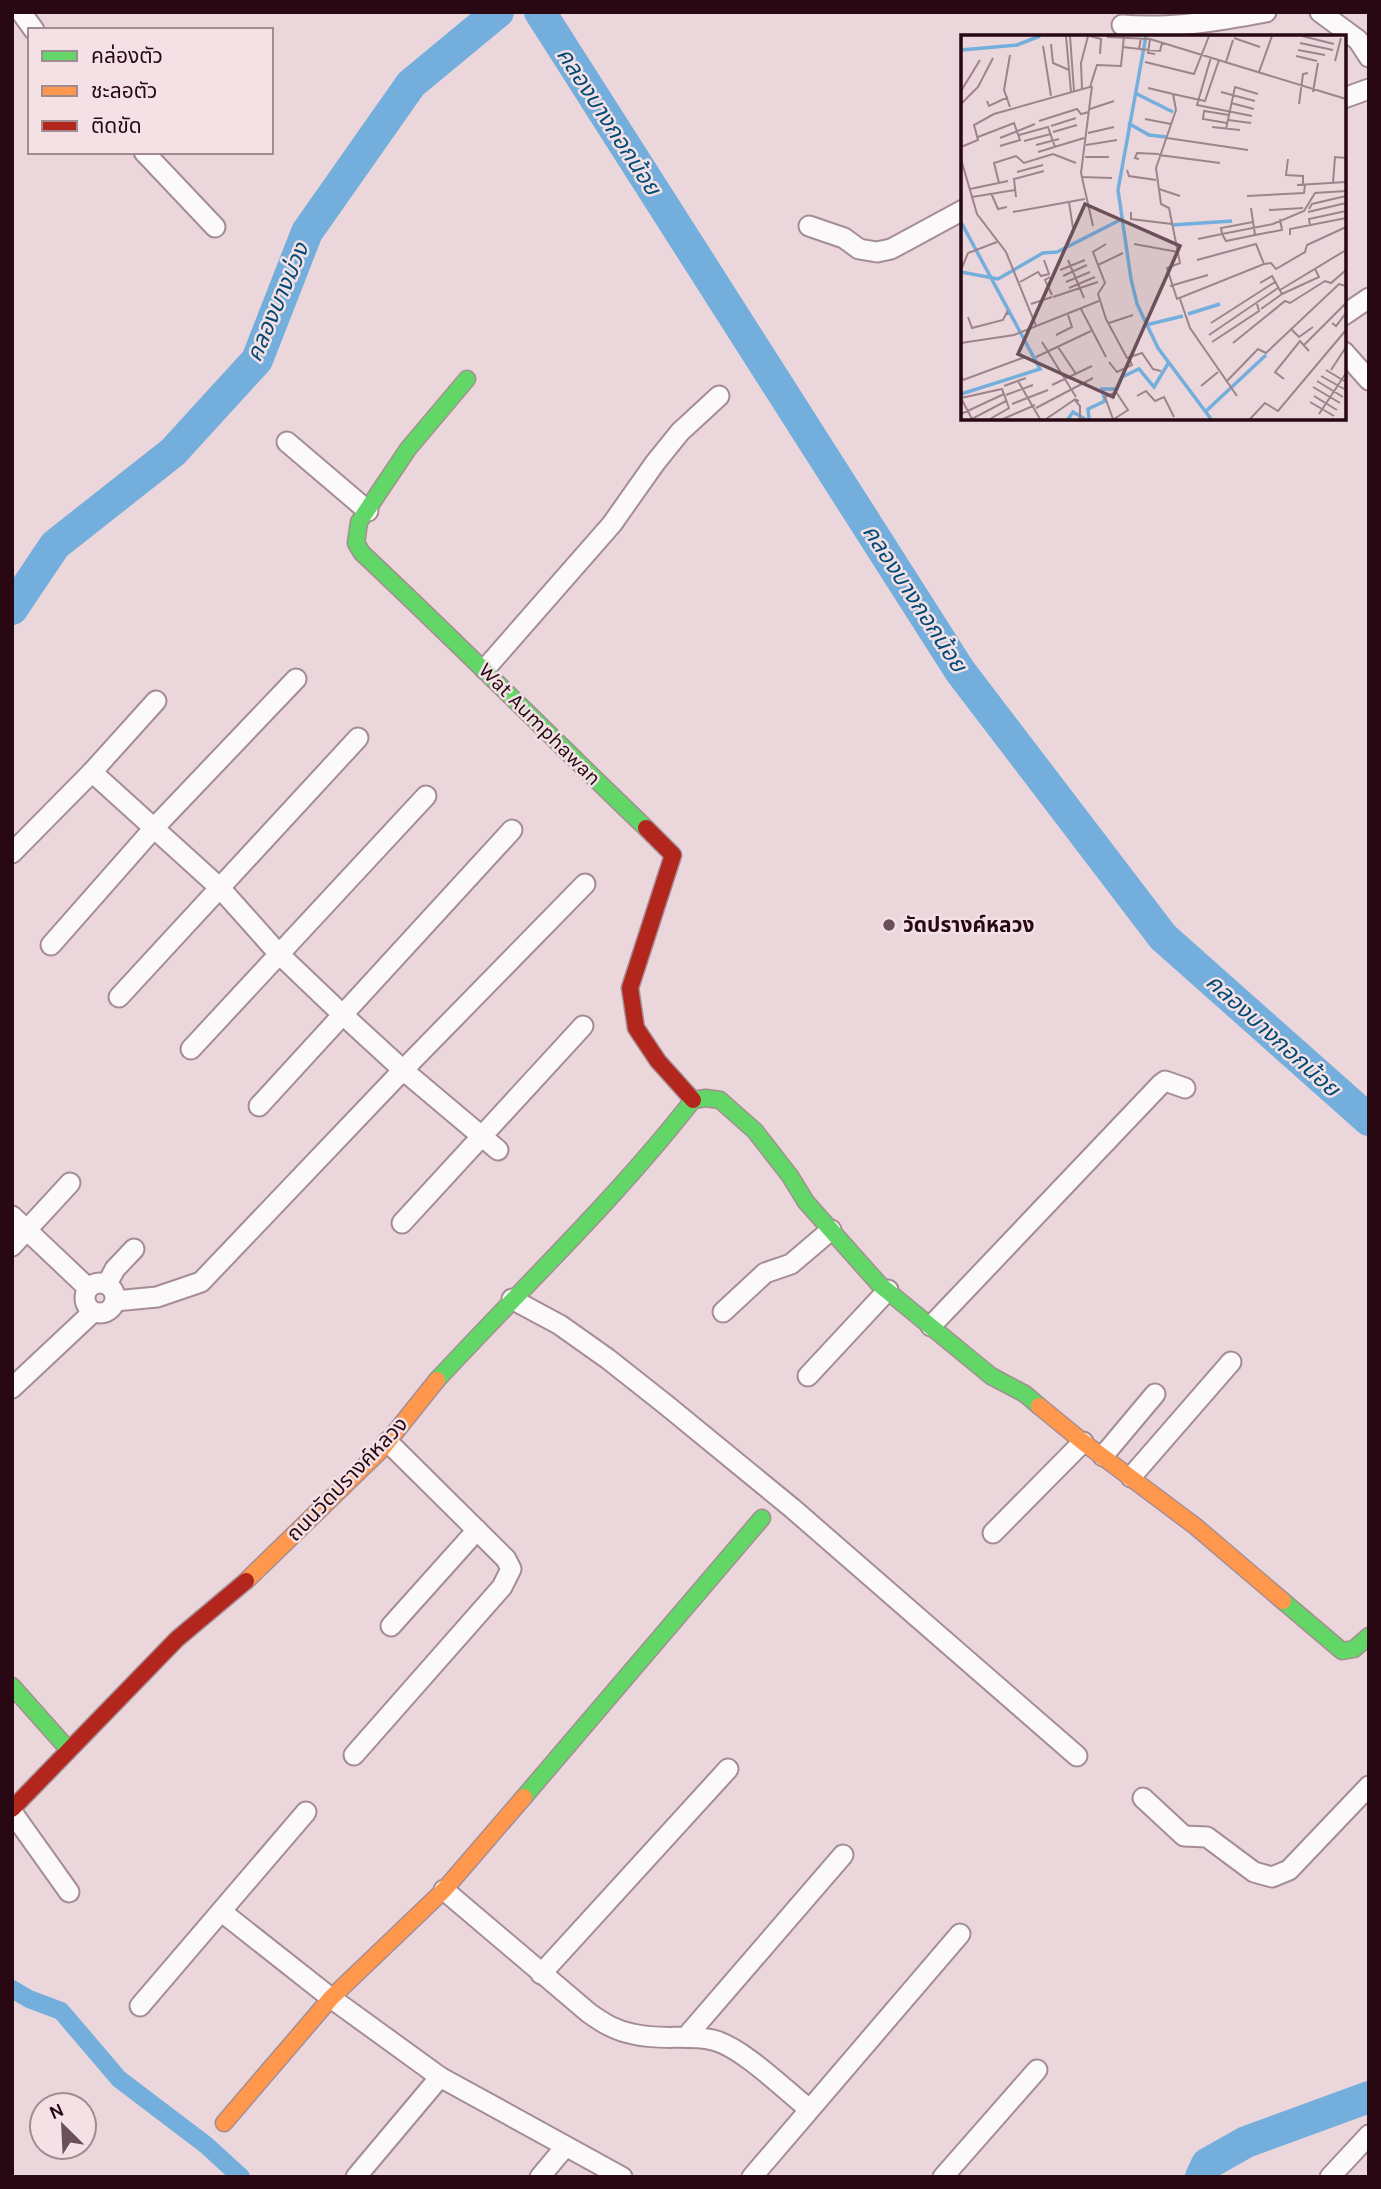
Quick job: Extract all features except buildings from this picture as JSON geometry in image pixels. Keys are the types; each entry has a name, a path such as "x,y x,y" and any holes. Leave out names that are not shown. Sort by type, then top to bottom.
{"street":[{"path":"21,12 33,28"},
{"path":"1122,26 1177,26 1266,12"},
{"path":"1320,12 1357,40 1369,57"},
{"path":"1346,97 1369,89"},
{"path":"146,154 215,226"},
{"path":"809,226 844,238 859,249 877,252 891,249 961,211"},
{"path":"1346,314 1369,298"},
{"path":"1346,354 1369,380"},
{"name":"Wat Aumphawan","path":"467,379 408,449 359,522 356,543 362,553 485,669 512,699 673,855 630,988 636,1028 658,1061 693,1100"},
{"path":"485,669 605,533 680,432 719,397"},
{"path":"287,442 368,511"},
{"path":"51,944 154,828 296,679"},
{"path":"12,853 92,772 156,701"},
{"path":"119,997 358,738"},
{"path":"92,772 220,888 278,953 343,1016 402,1070 498,1150"},
{"path":"191,1049 426,796"},
{"path":"259,1105 512,830"},
{"path":"12,1216 103,1291 157,1297 201,1282 402,1070 585,884"},
{"path":"402,1223 583,1026"},
{"path":"931,1326 1161,1084 1170,1082 1185,1088"},
{"path":"693,1100 719,1100 755,1130 806,1202 888,1290 990,1376 1025,1394 1083,1442 1195,1526 1342,1651 1350,1652 1367,1642"},
{"name":"ถนนวัดปรางค์หลวง","path":"12,1811 68,1749 177,1639 247,1580 388,1442 437,1381 651,1154 693,1100"},
{"path":"12,1245 70,1183"},
{"path":"723,1312 765,1273 791,1264 831,1230"},
{"path":"12,1388 93,1312 107,1312 103,1291 115,1269 134,1249"},
{"path":"808,1376 888,1290"},
{"path":"512,1299 560,1325 646,1389 792,1508 1077,1756"},
{"path":"1131,1477 1231,1362"},
{"path":"1104,1456 1155,1394"},
{"path":"354,1755 502,1587 511,1569 506,1559 388,1442"},
{"path":"993,1533 1083,1442"},
{"path":"224,2123 331,1998 444,1890 762,1518"},
{"path":"391,1626 477,1530"},
{"path":"12,1686 68,1749"},
{"path":"541,1974 728,1769"},
{"path":"1143,1798 1184,1836 1207,1838 1254,1872 1272,1877 1289,1870 1369,1786"},
{"path":"12,1811 69,1892"},
{"path":"140,2006 306,1812"},
{"path":"686,2037 843,1856"},
{"path":"444,1890 541,1974 608,2026 635,2035 715,2040 736,2050 809,2109"},
{"path":"222,1912 331,1998 440,2077 622,2177"},
{"path":"752,2177 960,1934"},
{"path":"943,2177 1037,2070"},
{"path":"356,2177 440,2077"},
{"path":"1330,2177 1369,2135"},
{"path":"540,2177 565,2147"}],"waterway":[{"name":"คลองบางม่วง","path":"12,609 55,545 173,452 257,360 307,232 411,84 498,12"},
{"name":"คลองบางกอกน้อย","path":"540,12 960,671 1163,937 1369,1120"},
{"path":"12,1989 29,1999 61,2011 119,2079 206,2145 241,2177"},
{"path":"1201,2177 1207,2164 1246,2142 1369,2097"}],"traffic: fast":[{"path":"467,379 408,449 359,522 356,543 362,553 646,828"},
{"path":"693,1100 720,1100 755,1131 790,1176 806,1202 879,1284 991,1376 1025,1394 1039,1406"},
{"path":"437,1380 600,1208 693,1100"},
{"path":"524,1797 762,1518"},
{"path":"1283,1601 1342,1651 1354,1649 1369,1636"},
{"path":"12,1686 68,1749"}],"traffic: slow":[{"path":"246,1581 381,1450 437,1380"},
{"path":"1039,1406 1195,1526 1283,1601"},
{"path":"224,2123 331,1998 444,1890 524,1797"}],"traffic: jam":[{"path":"646,828 673,855 630,988 636,1028 658,1061 693,1100"},
{"path":"12,1809 177,1639 246,1581"}],"place":[{"name":"วัดปรางค์หลวง","path":"889,925"}]}
